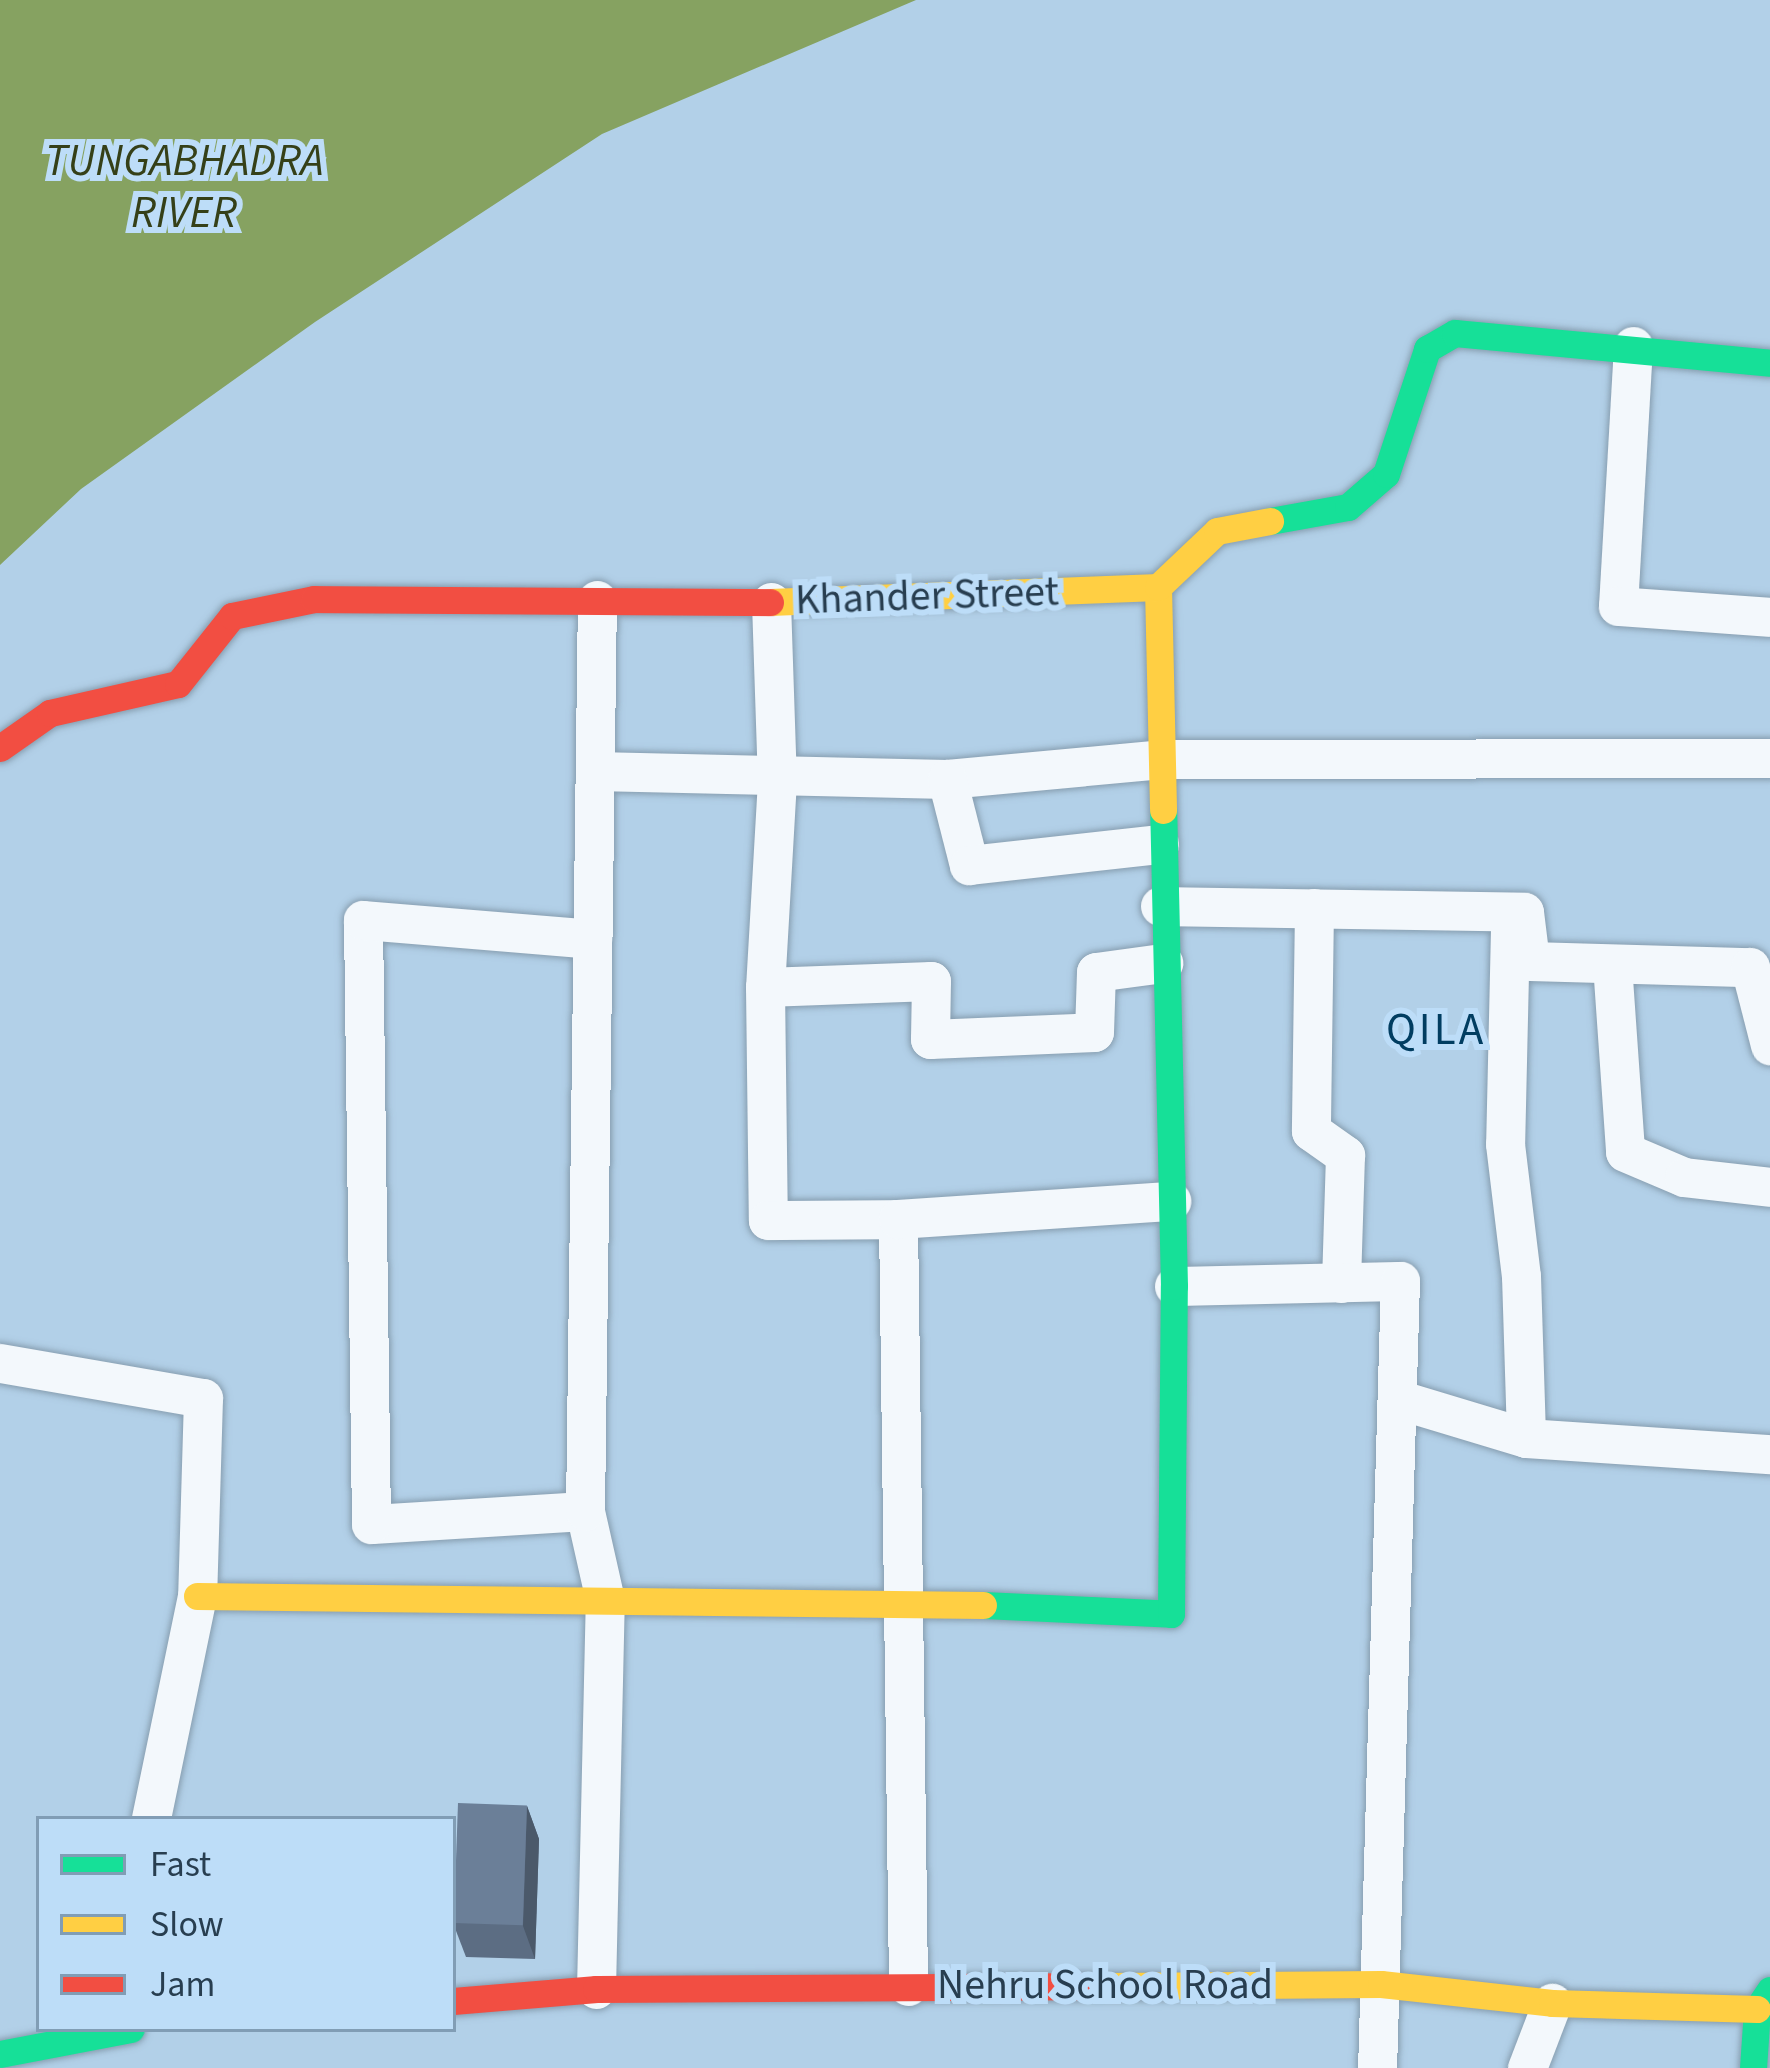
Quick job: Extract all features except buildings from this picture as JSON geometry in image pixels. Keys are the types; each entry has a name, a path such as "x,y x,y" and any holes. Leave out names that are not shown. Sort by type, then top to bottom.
{"street":[{"path":"197,1597 905,1600 1171,1614 1174,1286 1160,906 1164,759 1158,587 1217,531 1348,507 1386,474 1427,350 1454,332 1770,363"},
{"path":"1633,346 1618,607 1770,616"},
{"name":"Khander Street","path":"0,748 50,713 178,684 232,616 314,599 771,602 1158,587"},
{"path":"596,1989 604,1600 585,1511 597,600"},
{"path":"771,602 777,780 765,987 768,1220 898,1220 1171,1202"},
{"path":"595,771 777,780 947,779 1164,759 1770,758"},
{"path":"947,779 969,866 1159,844"},
{"path":"1160,906 1524,912 1530,962 1750,967 1770,1045"},
{"path":"1314,908 1311,1131 1345,1155 1341,1282"},
{"path":"1510,912 1505,1144 1521,1276 1526,1438"},
{"path":"585,1511 371,1524 363,920 592,939"},
{"path":"765,987 931,981 930,1039 1094,1032 1096,972 1162,963"},
{"path":"1612,964 1624,1152 1684,1177 1770,1187"},
{"path":"898,1220 908,1986"},
{"path":"1174,1286 1400,1281 1377,2068"},
{"path":"0,1363 202,1398 197,1597 152,1816"},
{"path":"1396,1399 1526,1438 1770,1454"},
{"name":"Nehru School Road","path":"456,2001 596,1989 1381,1984 1552,2003 1764,1999"},
{"path":"1753,2068 1764,1999"},
{"path":"1527,2068 1552,2003"},
{"path":"14,2058 119,2032"}],"water":[{"name":"TUNGABHADRA RIVER","path":"0,0 916,0 602,134 315,322 81,489 0,565"}],"traffic: fast":[{"path":"1270,521 1348,507 1386,474 1427,349 1455,333 1770,363"},
{"path":"983,1605 1171,1614 1174,1286 1163,810"},
{"path":"1753,2068 1757,2009 1770,1990"},
{"path":"0,2054 115,2032"}],"traffic: slow":[{"path":"770,602 1158,587 1217,531 1270,521"},
{"path":"1158,587 1163,810"},
{"path":"197,1596 983,1605"},
{"path":"1108,1986 1381,1984 1552,2003 1757,2009"}],"traffic: jam":[{"path":"0,748 50,713 178,684 232,616 314,599 770,602"},
{"path":"456,2001 596,1989 1108,1986"}],"district":[{"name":"QILA","path":"1436,1031"}]}
